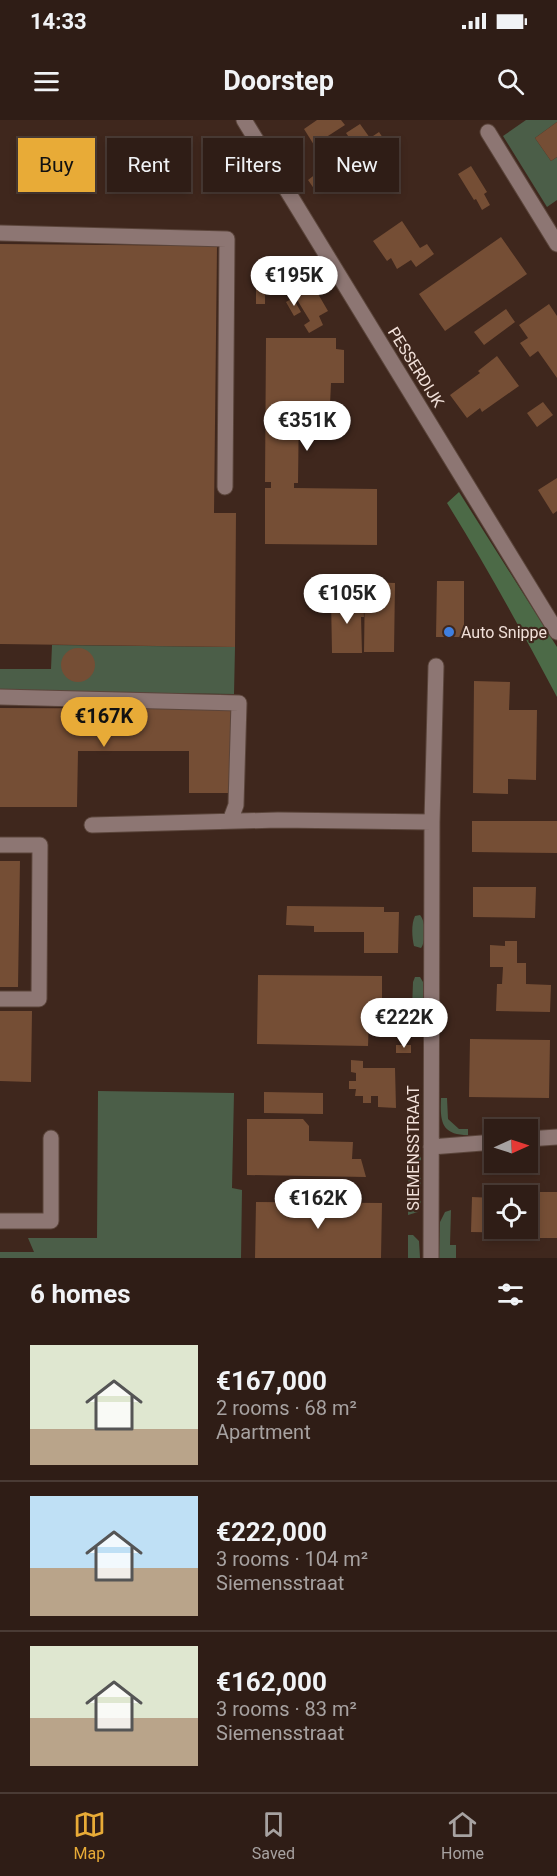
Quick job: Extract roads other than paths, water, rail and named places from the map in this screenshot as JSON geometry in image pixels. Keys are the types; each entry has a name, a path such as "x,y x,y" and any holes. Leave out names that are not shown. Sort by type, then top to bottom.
{"street":[{"name":"PESSERDIJK","path":"244,120 557,632"},
{"path":"488,132 557,243"},
{"path":"0,233 227,239 225,487"},
{"name":"SIEMENSSTRAAT","path":"431,1258 432,822 436,666"},
{"path":"0,697 239,703 236,805 230,821"},
{"path":"92,825 279,820 432,822"},
{"path":"0,845 40,845 39,999 0,999"},
{"path":"538,1138 557,1137"},
{"path":"0,1221 51,1221 51,1138"},
{"path":"431,1147 484,1143"}],"place":[{"name":"Auto Snippe","path":"449,632"}]}
